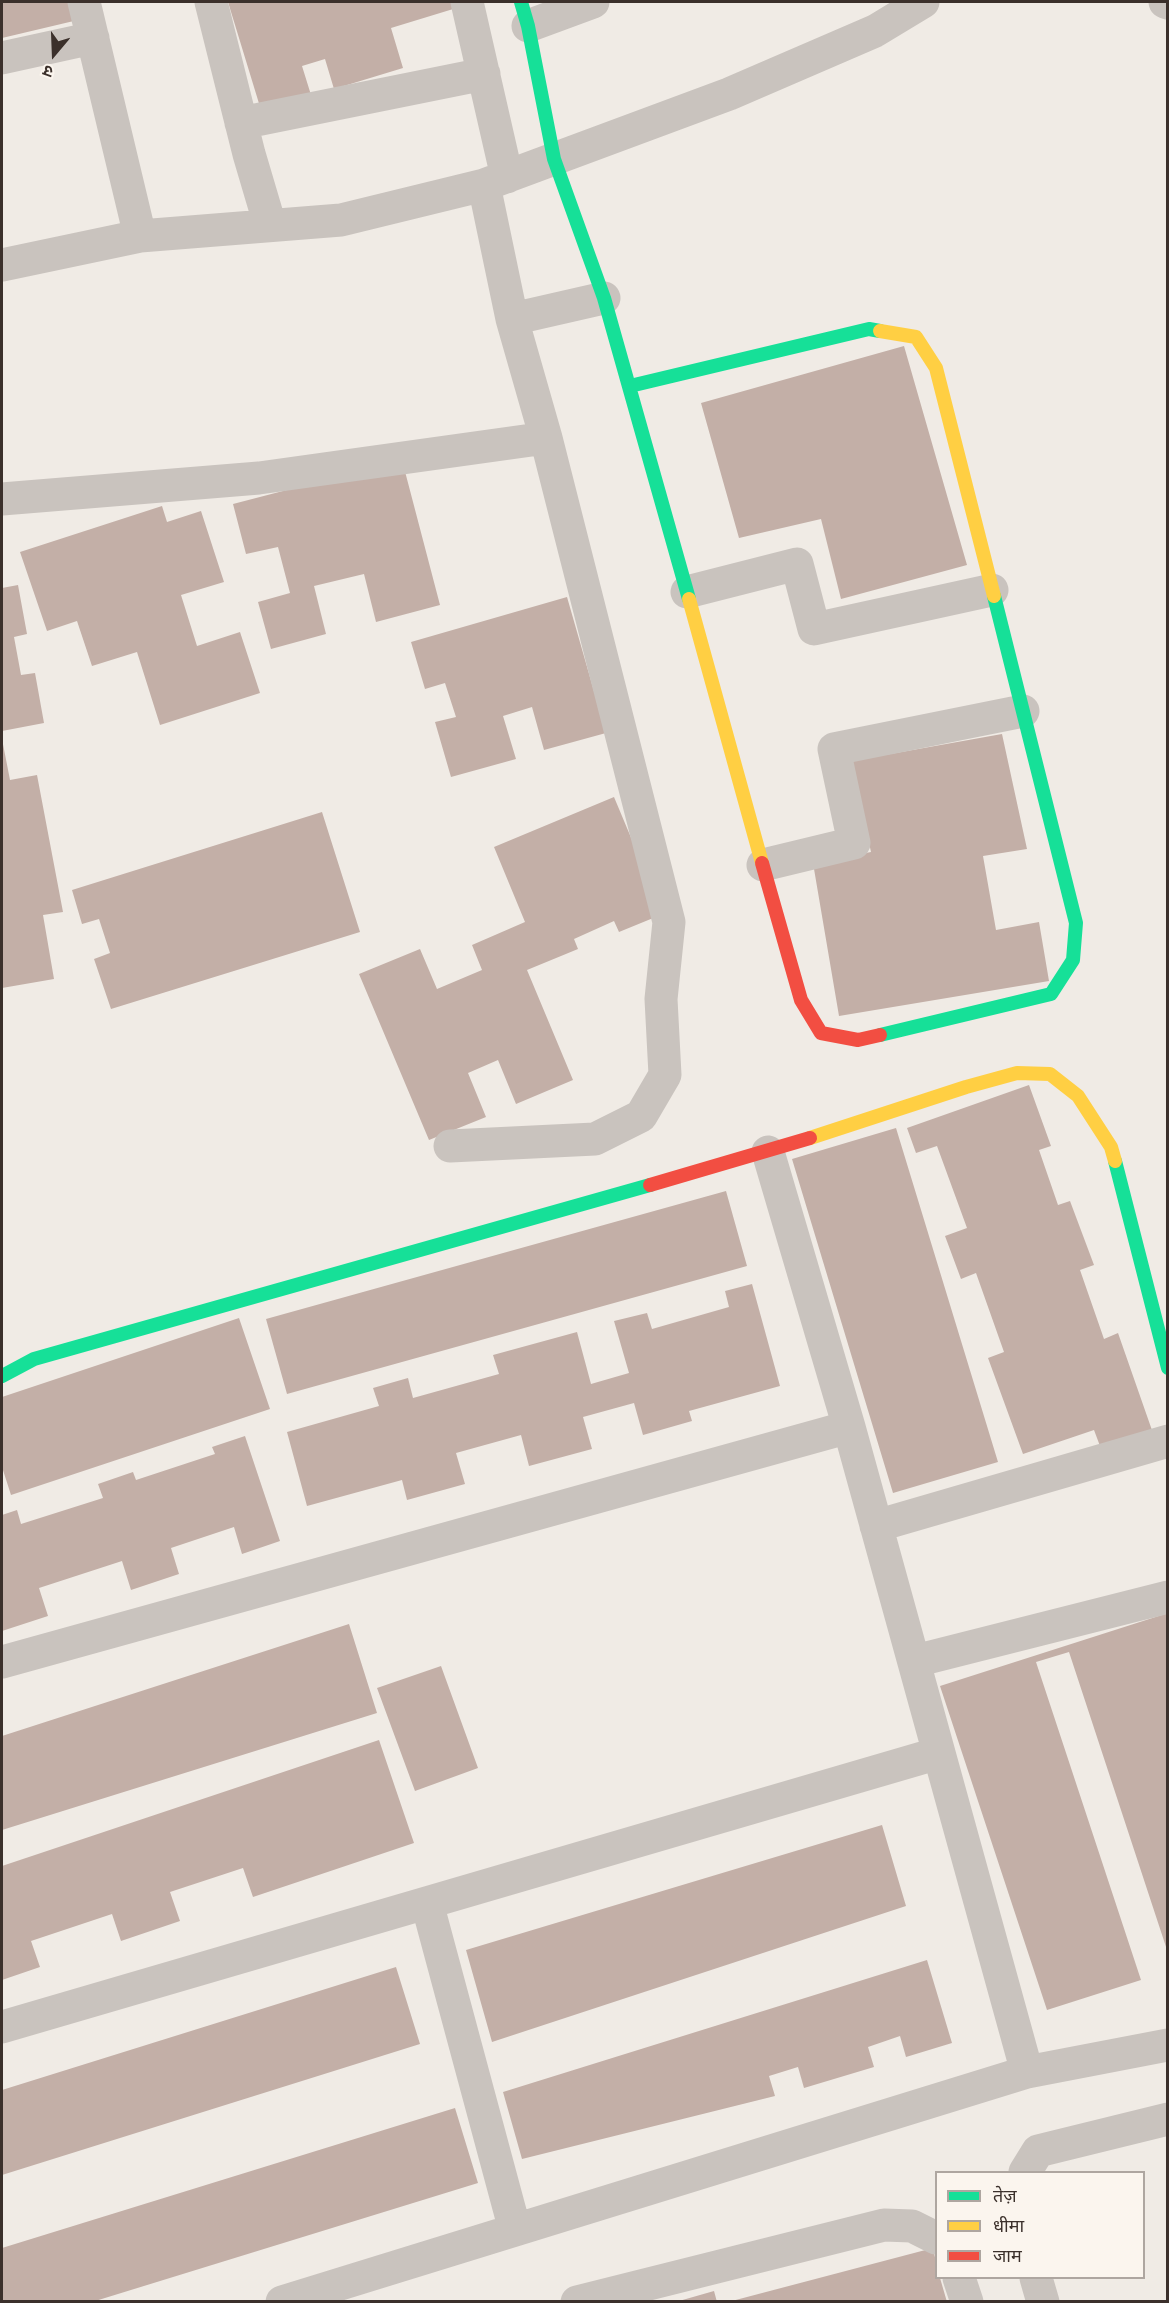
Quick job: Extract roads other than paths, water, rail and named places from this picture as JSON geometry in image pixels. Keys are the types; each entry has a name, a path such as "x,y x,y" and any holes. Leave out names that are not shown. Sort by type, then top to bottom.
{"street":[{"path":"84,2 140,236"},
{"path":"211,2 270,225"},
{"path":"450,1146 595,1139 641,1116 665,1075 661,999 669,922 546,438 512,319 484,74 467,2"},
{"path":"593,2 524,14 554,159 604,298 630,386 801,1000 821,1033 858,1040 1051,994 1073,960 1076,923 936,368 916,337 869,329 630,386"},
{"path":"2,264 140,236 341,220 495,181 729,94 875,31 923,2"},
{"path":"2,58 93,39"},
{"path":"242,123 484,74"},
{"path":"512,319 604,298"},
{"path":"2,499 259,478 546,438"},
{"path":"687,592 797,564 814,629 992,590"},
{"path":"763,865 854,843 834,749 1023,711"},
{"path":"2,1376 34,1359 768,1152 966,1087 1017,1074 1050,1074 1078,1096 1111,1147 1167,1368"},
{"path":"768,1152 915,1661 1027,2072"},
{"path":"2,1662 849,1427"},
{"path":"876,1526 1167,1440"},
{"path":"915,1661 1167,1597"},
{"path":"2,2027 939,1754"},
{"path":"427,1903 515,2230"},
{"path":"282,2301 1027,2072 1167,2045"},
{"path":"1026,2171 1038,2151 1167,2119"},
{"path":"577,2301 884,2225 912,2226 935,2238"},
{"path":"960,2279 967,2301"},
{"path":"1037,2279 1043,2301"}]}
